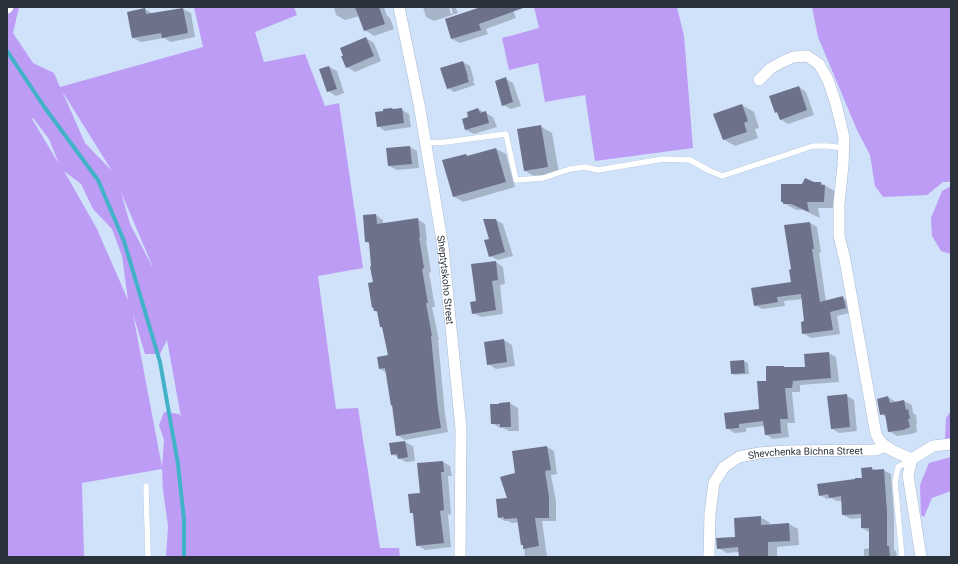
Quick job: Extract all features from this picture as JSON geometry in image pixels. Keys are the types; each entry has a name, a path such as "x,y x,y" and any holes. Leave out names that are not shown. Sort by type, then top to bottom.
{"street":[{"name":"Sheptytskoho Street","path":"399,7 419,104 443,247 461,429 460,557"},
{"path":"759,80 771,68 793,57 807,56 819,64 828,80 836,104 844,137 839,204 839,236 845,260 873,418 877,436 886,446 892,451 912,459"},
{"path":"921,557 908,475 912,459 933,446 951,444"},
{"name":"Shevchenka Bichna Street","path":"709,557 710,513 714,483 724,467 739,458 759,453 786,451 875,450 886,446"}],"lane":[{"path":"426,143 446,142 506,134 516,180 543,178 570,169 585,167 598,170 663,159 690,160 722,176 813,146 844,148"},
{"path":"902,557 895,482 898,467 912,459"},
{"path":"146,486 148,557"}],"shaded area":[{"path":"7,7 19,7 13,33 33,63 54,73 60,87 203,47 194,7 294,7 297,15 255,32 264,62 305,54 325,106 339,103 363,268 318,276 336,409 358,408 380,548 399,548 400,557 166,557 168,526 163,490 162,469 82,483 84,557 7,557","holes":["62,91 112,171 85,143","33,118 49,139 59,164 32,119","64,171 81,184 93,209 112,229 122,256 128,300 97,229","121,192 152,266 130,224","133,314 145,354 160,354 167,340 181,417 179,414 164,412 159,425 164,440 162,467"]},
{"path":"534,7 677,7 684,36 693,148 595,161 585,95 545,102 538,63 509,70 502,38 539,28"},
{"path":"812,7 951,7 951,182 943,182 927,195 883,197 875,186 870,155 857,130 818,37"},
{"path":"951,186 951,254 941,251 932,236 931,218 942,191"},
{"path":"951,411 951,439 945,440 946,418"},
{"path":"951,457 951,491 932,498 924,517 921,515 920,486 929,463"}],"building":[{"path":"355,7 379,7 385,24 364,31"},
{"path":"481,7 523,8 479,24 481,30 451,39 445,19"},
{"path":"145,8 146,14 183,8 188,33 162,38 161,33 132,38 127,12"},
{"path":"366,37 374,56 346,68 341,56 343,56 340,48"},
{"path":"463,61 469,82 447,89 440,68"},
{"path":"329,66 337,89 327,92 319,69"},
{"path":"506,77 513,102 502,106 495,81"},
{"path":"799,86 807,110 780,120 777,112 775,113 769,96"},
{"path":"742,104 748,121 744,123 747,132 723,140 713,114"},
{"path":"392,108 402,108 404,123 377,127 375,112"},
{"path":"478,108 480,113 486,111 489,123 465,130 462,119 468,117 467,112"},
{"path":"541,125 548,167 524,171 517,129"},
{"path":"410,146 412,164 388,166 386,148"},
{"path":"496,148 506,182 453,197 442,160 466,154 467,156"},
{"path":"805,178 814,182 821,182 821,185 825,185 824,202 807,202 809,212 791,204 783,204 783,202 781,202 781,184 802,184"},
{"path":"376,214 377,224 418,218 419,237 424,268 422,269 432,336 441,428 396,436 385,368 379,369 377,357 388,355 377,311 374,311 373,307 372,308 368,283 373,282 370,267 369,242 365,242 363,215"},
{"path":"483,219 496,219 505,252 489,257 484,240 489,239"},
{"path":"810,222 814,249 812,249 820,302 843,296 846,308 830,312 833,330 802,334 801,322 804,321 801,294 777,297 778,302 754,306 751,288 791,282 789,270 791,269 784,225"},
{"path":"496,261 498,280 492,281 496,310 472,314 470,302 476,301 471,264"},
{"path":"504,339 507,362 487,365 484,342"},
{"path":"829,352 831,378 793,381 792,388 785,388 788,419 780,419 781,433 765,435 763,421 739,424 739,428 726,429 724,413 759,409 757,381 766,381 766,366 805,367 804,354"},
{"path":"744,360 745,373 731,374 730,361"},
{"path":"847,394 850,427 831,429 827,396"},
{"path":"888,396 890,403 904,400 906,410 908,409 910,427 903,430 888,432 885,414 880,415 877,399"},
{"path":"510,402 511,427 500,427 500,424 491,424 490,404"},
{"path":"405,441 408,457 398,459 397,454 391,455 389,443"},
{"path":"547,446 551,470 545,471 549,497 549,518 535,518 539,546 523,549 523,545 521,545 517,518 498,518 496,499 507,498 500,477 515,473 512,451"},
{"path":"443,461 444,472 441,472 444,510 440,511 444,543 416,546 413,513 410,513 408,494 420,493 417,463"},
{"path":"872,467 872,470 884,469 887,512 887,546 889,546 890,557 869,557 869,528 861,528 861,514 842,515 841,496 829,498 828,494 819,496 817,484 862,478 861,468"},
{"path":"761,516 761,525 789,523 790,541 768,542 768,557 739,557 738,547 717,549 716,538 735,537 734,518"}],"waterway":[{"path":"7,51 45,108 98,180 124,241 160,362 178,464 184,520 184,557"}]}
